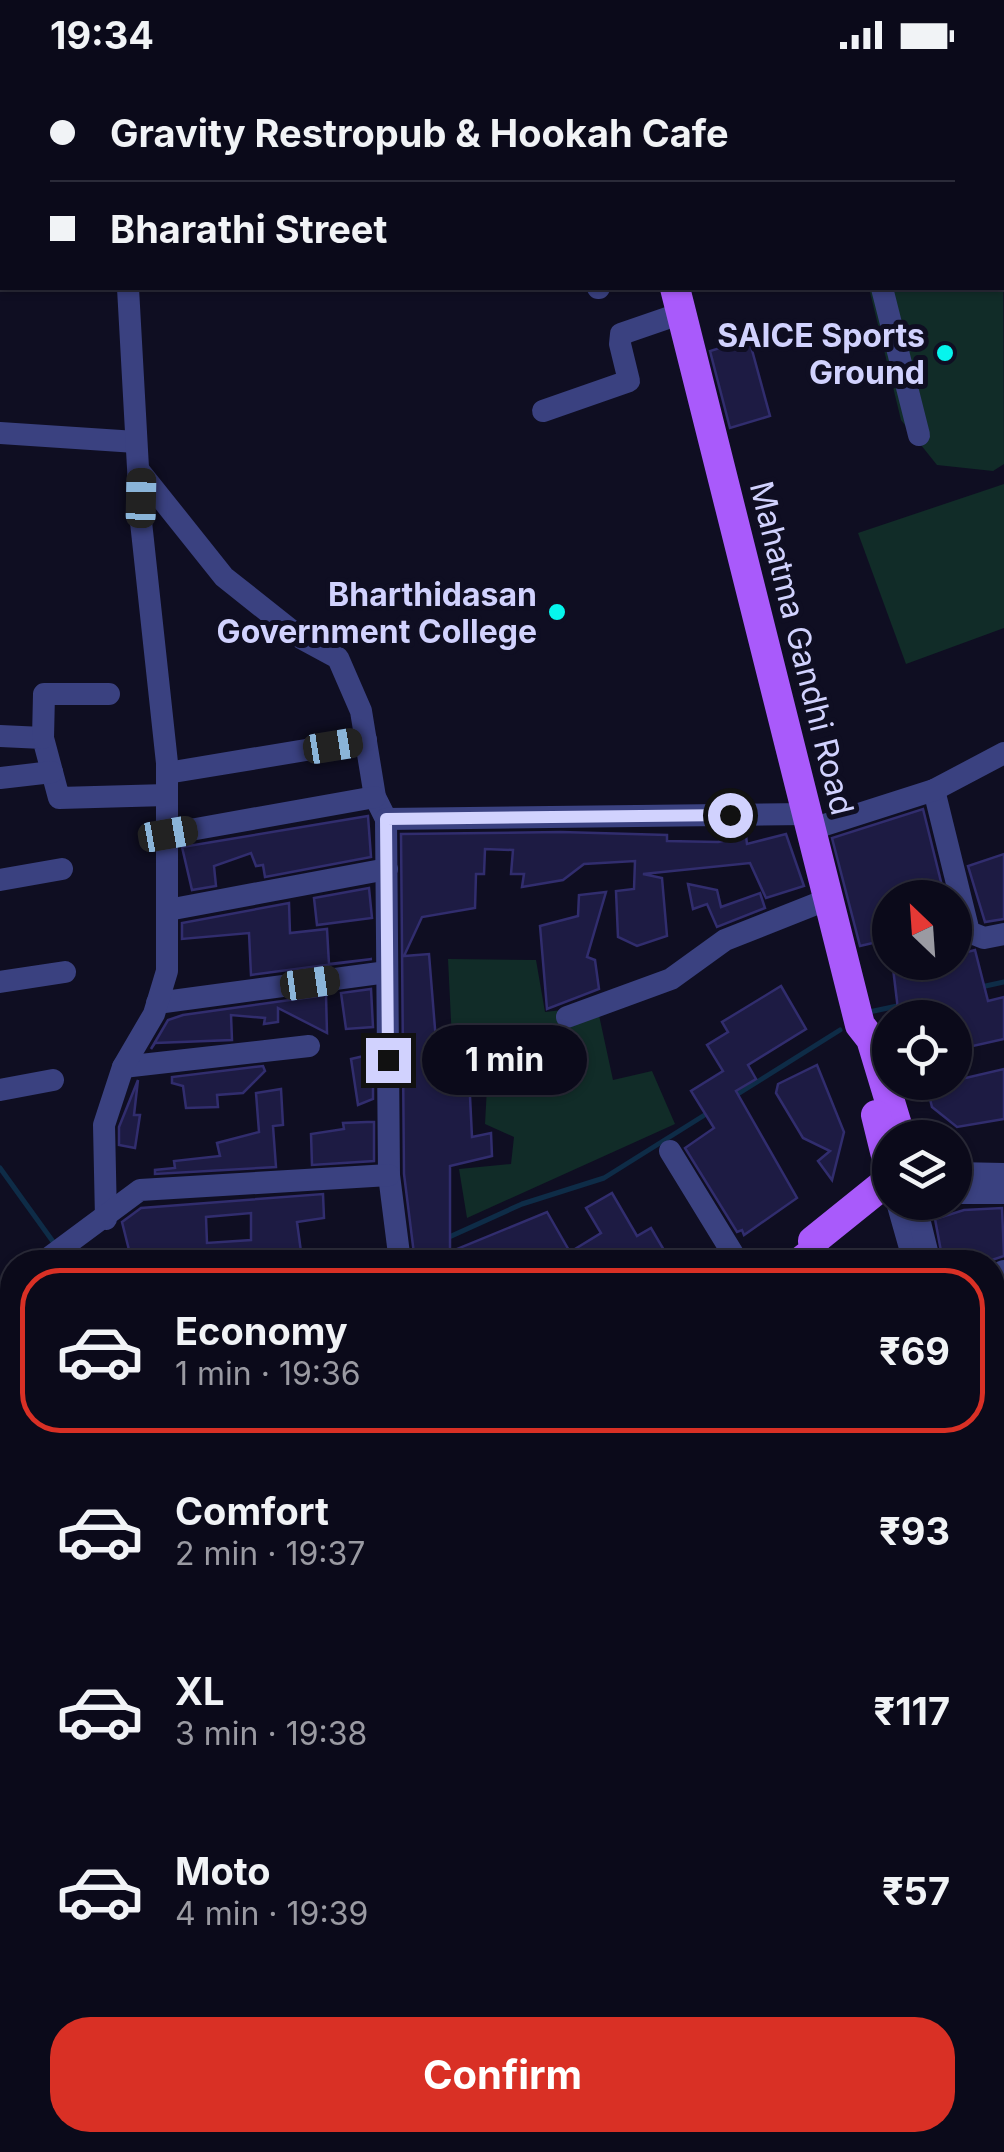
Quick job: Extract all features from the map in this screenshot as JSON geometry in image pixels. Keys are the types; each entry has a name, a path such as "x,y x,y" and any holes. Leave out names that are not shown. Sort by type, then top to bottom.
{"main road":[{"name":"Mahatma Gandhi Road","path":"678,300 810,822 826,900 860,1026 871,1038 896,1120"},
{"name":"Mahatma Gandhi Road","path":"860,1026 855,1042 876,1120"},
{"path":"809,1250 812,1241 872,1194"},
{"path":"830,1250 872,1219"}],"street":[{"path":"106,1219 104,1125 123,1067 158,1003 167,970 167,784 140,522 142,473 136,442 128,290"},
{"path":"882,290 918,435"},
{"path":"543,411 629,380 620,344 622,334 678,300"},
{"path":"0,432 136,442"},
{"path":"142,473 224,577 300,638 338,658 361,711 376,797 386,819 389,1176 398,1250"},
{"path":"108,694 44,694 43,738 60,798 167,784 366,740"},
{"path":"0,736 43,738"},
{"path":"386,819 810,822 934,790 1004,753"},
{"path":"0,778 52,772"},
{"path":"934,790 970,932 984,938 1004,934"},
{"path":"168,834 376,797"},
{"path":"0,880 62,868"},
{"path":"168,910 386,870"},
{"path":"567,1017 671,979 725,940 826,900"},
{"path":"0,982 65,972"},
{"path":"158,1003 387,972"},
{"path":"123,1067 308,1046"},
{"path":"0,1090 53,1080"},
{"path":"670,1151 731,1250"},
{"path":"972,1173 1004,1174"},
{"path":"61,1250 140,1190 389,1176"},
{"path":"972,1193 1004,1193"},
{"path":"901,1220 910,1250"},
{"path":"920,1220 927,1250"}],"green space":[{"name":"SAICE Sports Ground","path":"869,290 1003,290 1004,464 993,471 937,465 901,420"},
{"path":"1004,484 1004,628 906,664 858,533"},
{"path":"448,959 536,960 545,1012 597,1006 613,1080 652,1071 675,1124 467,1218 459,1169 511,1164 514,1137 485,1124 488,1069 453,1061"}],"building":[{"path":"749,339 770,416 730,428 710,351"},
{"path":"923,809 941,880 872,880 872,943 860,946 832,838"},
{"path":"368,816 371,857 265,877 263,865 256,866 251,853 214,866 216,886 192,890 182,847"},
{"path":"561,832 667,835 667,841 718,842 746,836 747,844 786,834 804,886 766,898 750,863 643,874 662,878 667,936 637,946 618,937 616,891 634,889 635,861 584,864 563,880 522,887 524,874 511,874 513,850 485,849 484,874 476,874 475,908 422,917 404,956 429,954 436,1041 430,1041 429,1075 437,1075 437,1080 469,1076 472,1137 491,1133 492,1156 450,1166 450,1250 414,1250 404,1174 401,834"},
{"path":"1004,854 1004,919 985,922 968,866"},
{"path":"688,884 717,890 721,907 760,893 765,908 717,927 707,904 693,909"},
{"path":"369,888 372,918 317,925 314,898"},
{"path":"606,892 587,957 595,960 599,989 547,1009 540,926 578,916 579,895"},
{"path":"289,903 290,933 327,929 329,964 372,959 251,975 249,933 182,939 182,923"},
{"path":"975,950 988,1001 1004,997 1004,1039 972,1046 972,1000 897,1000 894,980 972,980"},
{"path":"781,986 806,1029 748,1065 756,1079 736,1091 797,1198 744,1235 742,1230 737,1232 685,1148 714,1128 691,1091 723,1071 707,1045 728,1032 722,1022"},
{"path":"371,989 373,1027 346,1029 341,993"},
{"path":"326,995 327,1033 278,1008 278,1022 264,1024 265,1018 231,1015 232,1040 155,1043 151,1049 168,1020 183,1015"},
{"path":"364,1056 373,1075 373,1099 358,1105 351,1059"},
{"path":"817,1065 844,1132 832,1180 818,1161 830,1151 803,1138 776,1093 778,1084"},
{"path":"263,1066 265,1071 243,1093 217,1095 218,1107 186,1108 183,1086 172,1083 172,1077"},
{"path":"1004,1069 1004,1119 972,1124 972,1120 948,1120 932,1107 930,1100 972,1100 972,1076"},
{"path":"138,1080 134,1115 140,1115 135,1148 119,1145 119,1127"},
{"path":"281,1089 283,1125 273,1126 276,1167 155,1174 155,1170 175,1168 174,1161 220,1156 217,1143 259,1132 256,1093"},
{"path":"374,1122 374,1161 312,1165 311,1134 344,1129 343,1123"},
{"path":"612,1193 637,1236 651,1228 664,1250 573,1250 601,1233 586,1208"},
{"path":"323,1194 324,1218 297,1222 301,1250 129,1250 122,1222 141,1208","holes":["251,1213 251,1240 207,1243 206,1217"]},
{"path":"1002,1208 1004,1250 941,1250 935,1220 972,1220 972,1210"},
{"path":"547,1212 569,1250 455,1250"}],"waterway":[{"path":"981,987 1004,982"},
{"path":"733,1097 840,1030"},
{"path":"447,1238 522,1204 604,1178 711,1111"},
{"path":"0,1168 54,1243"}],"place":[{"name":"SAICE Sports Ground","path":"945,353"},
{"name":"Bharthidasan Government College","path":"557,612"}],"route":[{"path":"388,1060 386,819 730,815"}]}
